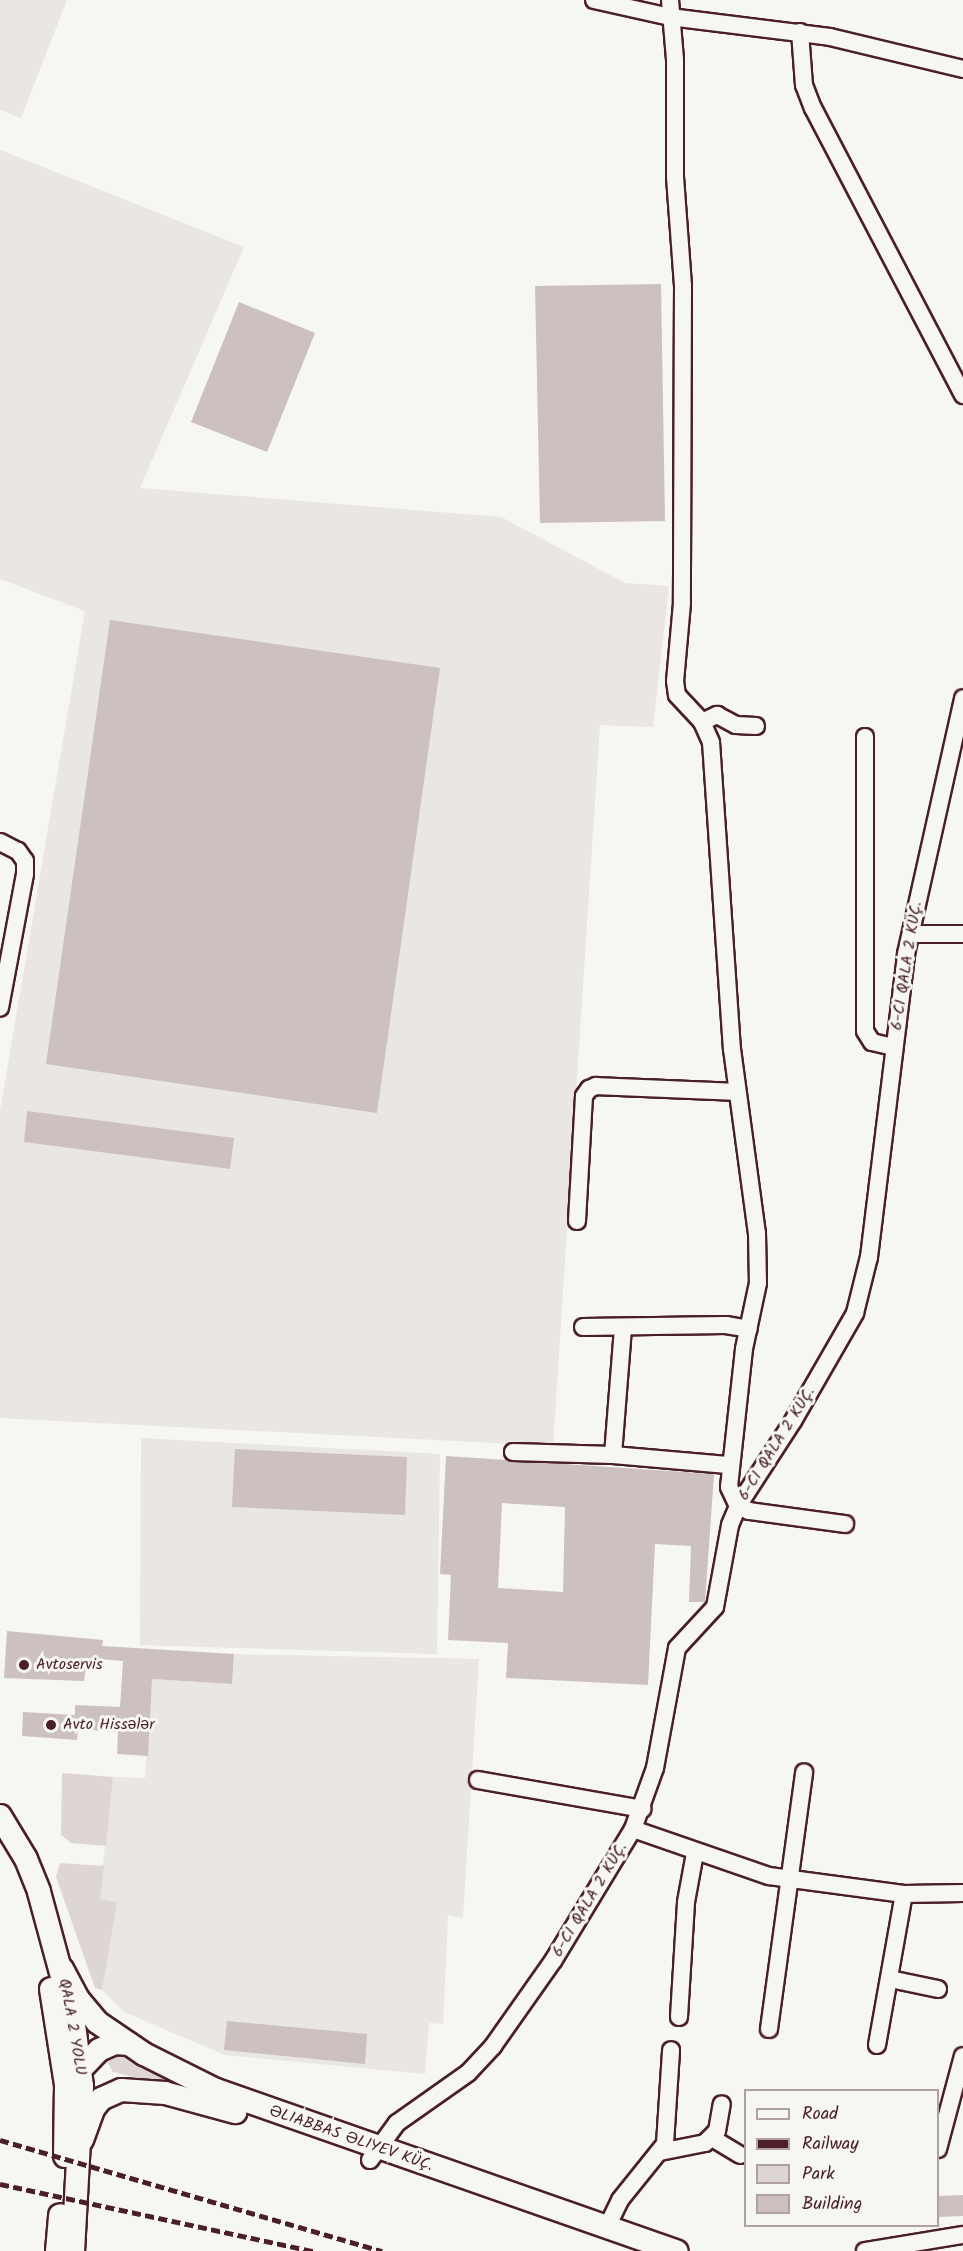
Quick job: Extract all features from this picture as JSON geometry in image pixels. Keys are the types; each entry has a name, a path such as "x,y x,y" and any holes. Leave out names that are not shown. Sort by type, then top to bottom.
{"main road":[{"name":"QALA 2 YOLU","path":"0,1815 26,1858 39,1892 62,1969 82,2140 73,2251"},
{"name":"QALA 2 YOLU","path":"0,1841 39,1935 72,2061 66,2085 66,2136 57,2251"},
{"name":"ƏLIABBAS ƏLIYEV KÜÇ.","path":"62,1969 91,2016 129,2044 237,2100 372,2154 677,2251"},
{"path":"72,2061 106,2046 129,2044"},
{"path":"72,2061 122,2090 165,2093 372,2154 641,2251"},
{"path":"82,2140 93,2109 101,2099 122,2090"}],"street":[{"path":"594,0 670,8 801,32 963,69"},
{"path":"670,8 675,60 675,177 683,286 683,591 675,681 677,694 702,722 711,742 737,1092 757,1233 758,1283 728,1465 729,1487 738,1506 759,1513 845,1524"},
{"path":"801,32 804,85 813,108 963,395"},
{"path":"372,2154 397,2123 468,2073 493,2046 553,1961 633,1829 642,1809 663,1736 677,1648 715,1607 730,1525 738,1506 794,1420 844,1334 862,1293 911,933 963,698"},
{"path":"702,722 717,715 736,724 756,726"},
{"path":"865,737 864,1031 872,1042 894,1047"},
{"path":"0,842 18,851 25,861 25,874 0,1008"},
{"path":"911,933 963,934"},
{"path":"577,1221 584,1096 589,1089 596,1086 737,1092"},
{"path":"583,1327 622,1329 726,1325 749,1329"},
{"path":"613,1455 622,1329"},
{"path":"513,1452 613,1455 728,1465"},
{"path":"769,2029 804,1772"},
{"path":"478,1780 642,1809"},
{"path":"633,1829 695,1853 790,1880 904,1894 963,1893"},
{"path":"679,2017 686,1902 695,1853"},
{"path":"877,2045 904,1894"},
{"path":"890,1979 938,1989"},
{"path":"607,2227 620,2200 660,2152 667,2135 670,2050"},
{"path":"939,2145 963,2056"},
{"path":"712,2138 722,2104"},
{"path":"660,2152 671,2152 712,2138"},
{"path":"712,2138 740,2155"},
{"path":"865,2251 916,2233 963,2235"}],"shaded area":[{"path":"0,0 67,0 21,118 0,110"},
{"path":"0,150 244,247 140,488 501,517 625,583 669,586 653,727 600,725 553,1446 0,1418 0,1111 85,611 0,579"},
{"path":"141,1438 440,1454 437,1654 140,1645"},
{"path":"234,1654 479,1659 463,1918 448,1915 443,2024 429,2023 425,2074 225,2055 124,2012 102,1990 116,1902 99,1899 113,1777 145,1778 152,1679 232,1684"}],"green space":[{"path":"62,1773 113,1777 106,1846 71,1843 61,1835"},
{"path":"60,1863 104,1866 100,1899 117,1902 102,1990 95,1988 56,1877"},
{"path":"119,2051 213,2096 113,2072 107,2061 109,2055"}],"building":[{"path":"661,284 665,521 540,523 535,286"},
{"path":"239,302 315,333 267,452 191,422"},
{"path":"110,620 440,668 377,1113 46,1064"},
{"path":"27,1111 234,1138 230,1169 24,1142"},
{"path":"235,1449 407,1457 405,1515 232,1507"},
{"path":"446,1456 714,1474 705,1602 689,1602 691,1546 655,1544 648,1685 506,1678 508,1643 448,1640 451,1575 440,1574","holes":["502,1503 565,1507 563,1592 498,1588"]},
{"path":"7,1631 103,1640 102,1646 234,1654 232,1684 152,1679 148,1756 117,1754 118,1732 78,1729 77,1740 22,1736 23,1712 75,1715 75,1705 120,1707 123,1661 87,1658 84,1681 4,1678"},
{"path":"227,2021 367,2034 365,2064 224,2050"},
{"path":"963,2195 963,2216 939,2217 939,2196"}],"railway":[{"path":"0,2140 382,2251"},
{"path":"0,2184 313,2251"}],"place":[{"name":"Avtoservis","path":"24,1665"},
{"name":"Avto Hissələr","path":"51,1725"}]}
